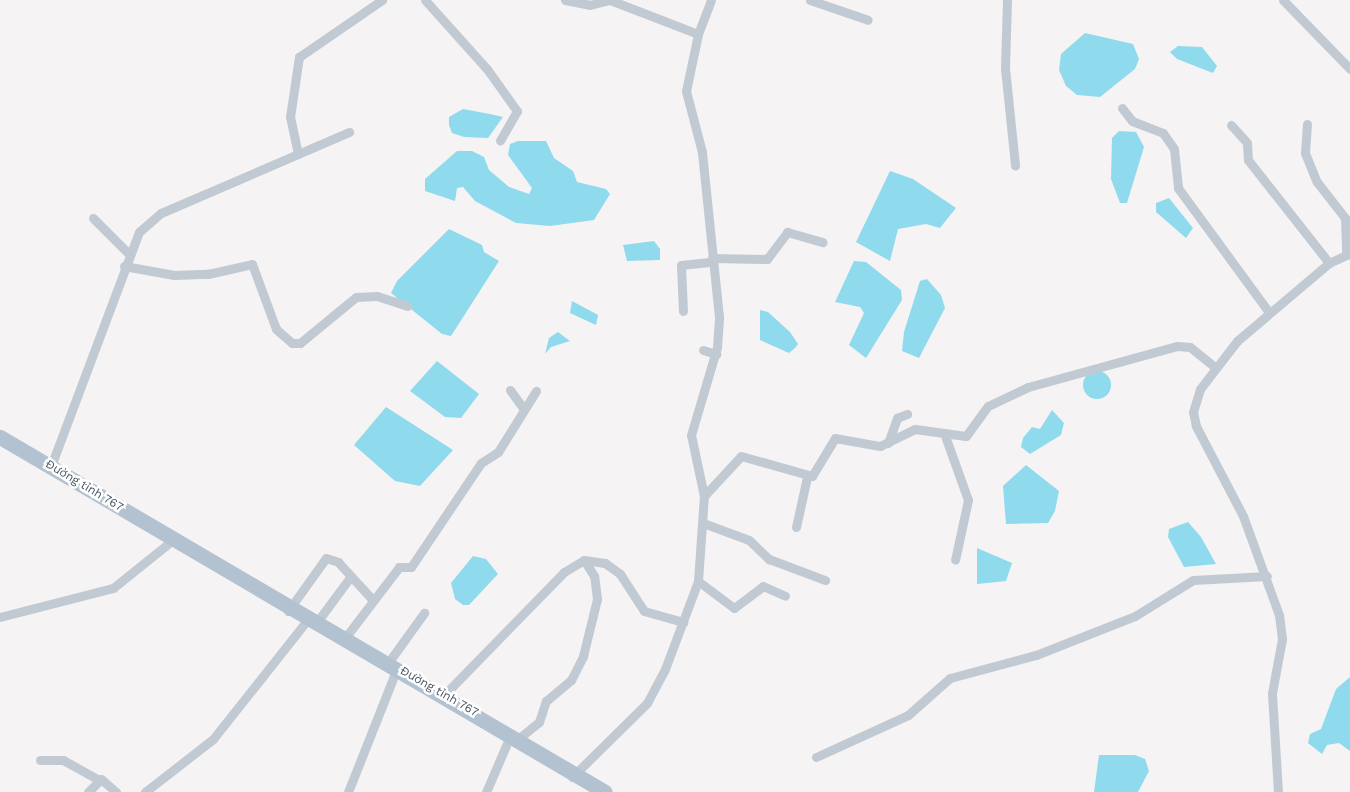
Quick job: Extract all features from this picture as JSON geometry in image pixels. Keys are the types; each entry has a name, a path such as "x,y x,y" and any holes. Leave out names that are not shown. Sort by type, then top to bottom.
{"main road":[{"name":"Đường tỉnh 767","path":"0,436 513,740"},
{"name":"Đường tỉnh 767","path":"311,622 345,638 391,669 444,695 573,777 605,792"},
{"name":"Đường tỉnh 767","path":"573,777 589,792"}],"street":[{"path":"298,154 290,116 299,57 382,0"},
{"path":"425,0 487,70 517,112 500,141"},
{"path":"565,0 590,5 609,0 698,34"},
{"path":"573,777 647,703 683,622 698,581 704,496 691,434 716,354 719,317 702,152 686,91 698,34 711,0"},
{"path":"810,0 868,20"},
{"path":"1007,0 1005,58 1015,164"},
{"path":"1283,0 1350,68"},
{"path":"1122,108 1132,121 1163,133 1175,156 1178,188 1268,311"},
{"path":"1278,792 1272,693 1282,639 1267,576 1194,418 1200,389 1216,368 1268,311 1329,263 1348,254 1345,218 1317,182 1305,153 1307,124"},
{"path":"1231,126 1247,143 1248,160 1329,263"},
{"path":"51,466 128,253 139,232 161,213 349,132"},
{"path":"93,218 128,253"},
{"path":"683,311 681,265 712,260 767,259 787,232 823,242"},
{"path":"124,266 174,275 208,274 252,264 276,329 292,343 300,344 356,297 377,296 407,306"},
{"path":"704,496 741,456 807,476 815,472 835,438 871,446 888,443 915,429 966,436 988,406 1028,387 1177,346 1190,347 1216,368"},
{"path":"703,350 716,354"},
{"path":"510,390 522,408"},
{"path":"345,638 372,598 399,567 412,566 482,463 498,452 522,408 536,390"},
{"path":"888,443 897,418 907,414"},
{"path":"944,433 968,500 955,560"},
{"path":"796,527 807,476"},
{"path":"703,523 749,540 769,559 824,580"},
{"path":"0,617 113,588 174,540"},
{"path":"289,608 326,558 338,562 372,598"},
{"path":"444,695 564,572 584,560 605,562 620,574 644,611 683,622"},
{"path":"486,792 513,740 539,722 546,701 571,680 583,656 597,599 594,576 584,560"},
{"path":"145,792 213,739 351,576"},
{"path":"816,757 908,715 950,678 1036,655 1135,616 1193,580 1267,576"},
{"path":"698,581 734,608 763,586 785,596"},
{"path":"348,792 391,669 424,613"},
{"path":"40,760 63,760 116,792"},
{"path":"88,792 97,779"}],"water":[{"path":"1085,33 1133,44 1139,59 1135,69 1100,97 1077,95 1066,86 1059,70 1061,54"},
{"path":"1178,46 1202,47 1217,66 1213,73 1177,59 1170,52"},
{"path":"463,109 503,117 488,138 464,137 452,133 449,125 449,117"},
{"path":"1119,131 1136,132 1144,147 1127,203 1120,203 1111,179 1112,138"},
{"path":"518,141 546,141 554,158 573,171 577,182 606,189 610,194 594,220 550,226 516,223 475,201 463,187 457,188 455,201 425,191 425,179 457,151 472,151 484,157 489,170 509,187 529,194 532,188 508,155 510,144"},
{"path":"890,171 913,179 956,208 940,228 926,224 898,229 890,261 856,242"},
{"path":"1169,198 1193,228 1186,238 1156,212 1156,203"},
{"path":"449,229 482,245 484,252 499,261 451,336 442,334 391,293 397,281"},
{"path":"654,241 660,249 660,260 627,261 623,245"},
{"path":"854,261 866,262 901,290 902,300 866,358 849,345 864,313 860,307 835,302"},
{"path":"927,279 941,295 945,308 919,358 902,351 904,332 920,281"},
{"path":"572,301 598,315 596,325 570,313"},
{"path":"760,310 768,312 790,332 798,344 789,353 760,340"},
{"path":"558,332 570,341 551,347 545,354 549,338"},
{"path":"437,361 479,394 461,418 445,417 410,391"},
{"path":"1097,371 1107,375 1111,385 1107,395 1097,399 1087,395 1083,385 1087,375"},
{"path":"386,407 453,450 420,486 395,481 354,445"},
{"path":"1052,410 1064,423 1061,435 1030,454 1021,447 1023,438 1032,427 1040,429"},
{"path":"1026,465 1059,491 1055,511 1048,523 1006,524 1003,486"},
{"path":"1188,522 1201,537 1216,564 1184,567 1168,537 1169,529"},
{"path":"977,548 1012,563 1006,581 977,584"},
{"path":"473,556 486,559 498,574 469,605 463,605 455,599 451,583"},
{"path":"1350,677 1350,751 1339,743 1327,745 1322,754 1308,743 1310,734 1321,729 1336,689"},
{"path":"1099,755 1135,755 1145,759 1149,771 1138,792 1094,792"}]}
